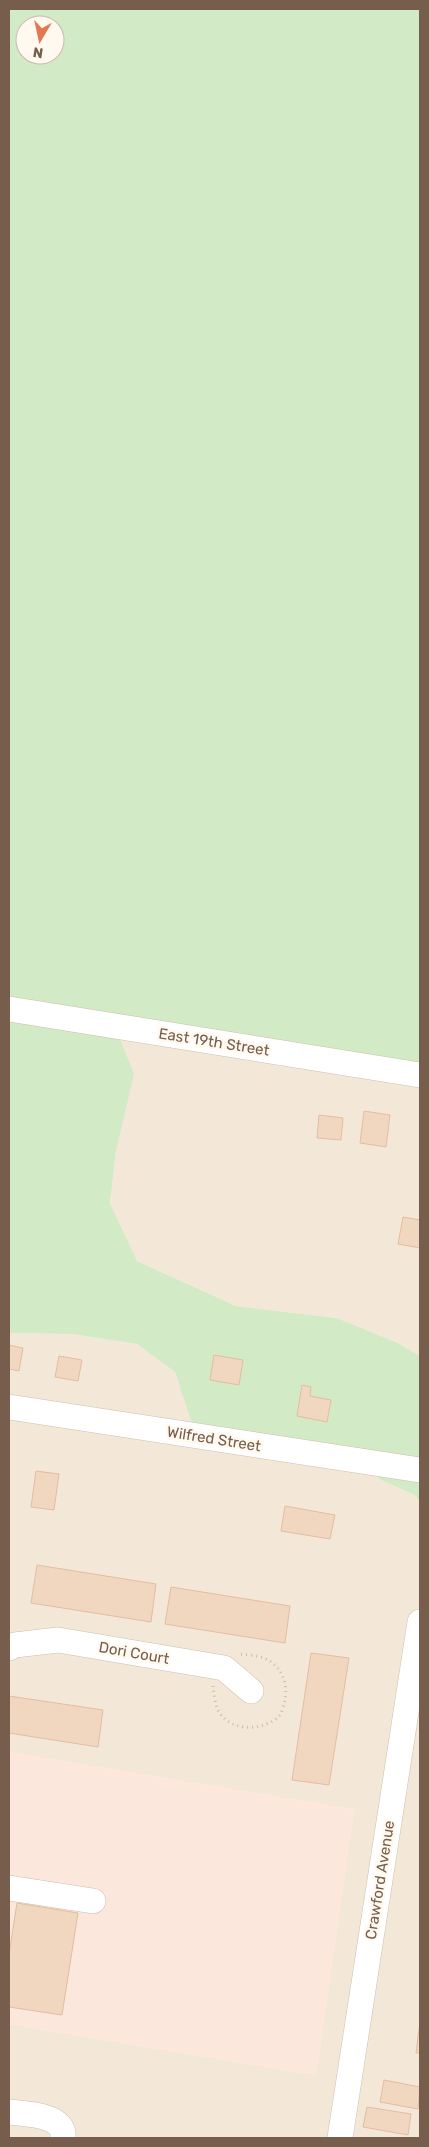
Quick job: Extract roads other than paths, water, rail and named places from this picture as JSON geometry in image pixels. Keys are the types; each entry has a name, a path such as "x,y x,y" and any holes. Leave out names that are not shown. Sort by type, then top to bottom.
{"street":[{"name":"East 19th Street","path":"9,1009 420,1075"},
{"name":"Wilfred Street","path":"9,1408 420,1470"},
{"name":"Crawford Avenue","path":"340,2138 420,1622"},
{"name":"Dori Court","path":"9,1648 16,1645 58,1640 224,1668 252,1691"},
{"path":"9,1888 93,1901"},
{"path":"9,2112 48,2118 59,2125 63,2138"}]}
